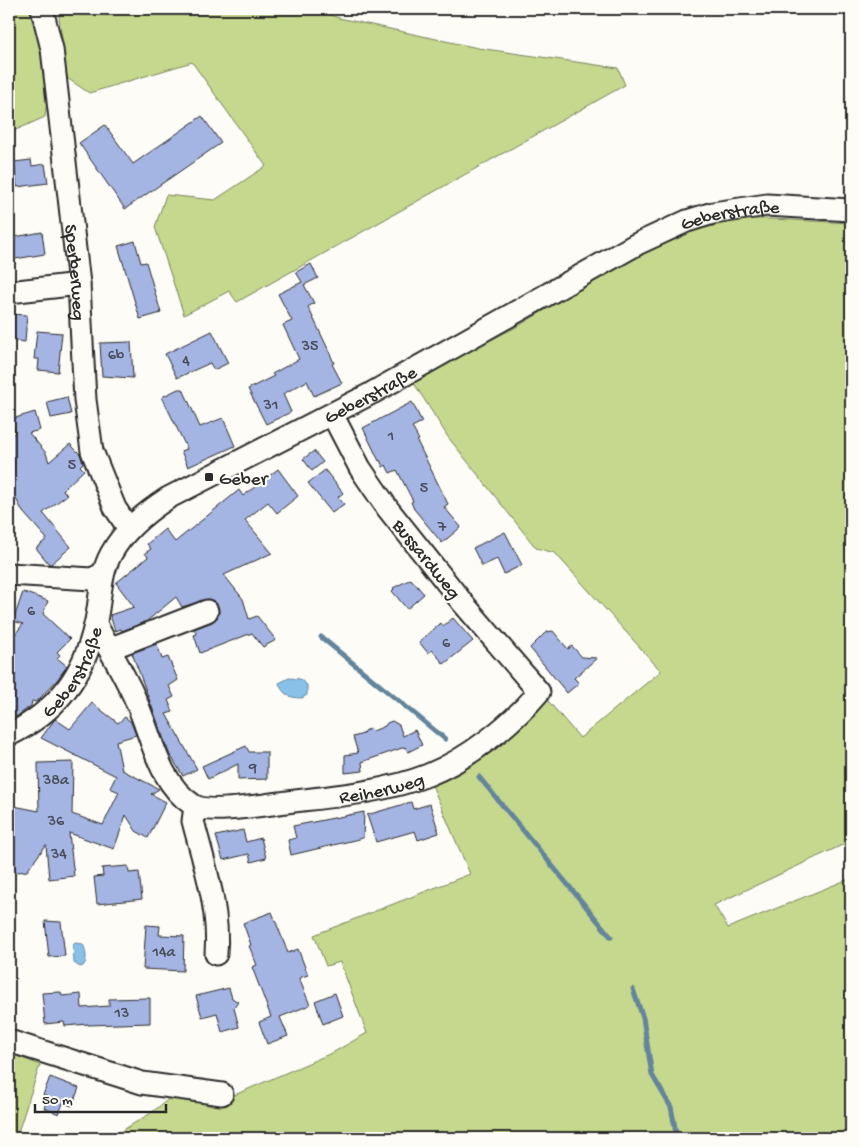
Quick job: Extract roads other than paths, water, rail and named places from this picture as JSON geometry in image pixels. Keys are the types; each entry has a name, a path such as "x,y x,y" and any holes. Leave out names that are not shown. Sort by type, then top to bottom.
{"street":[{"name":"Sperberweg","path":"42,9 52,49 79,284 85,400 92,451 115,508 129,529"},
{"name":"Geberstraße","path":"9,735 25,727 47,711 68,686 82,665 96,624 102,574 111,554 129,529 168,498 418,369 637,244 687,221 713,212 767,205 851,210"},
{"path":"9,292 79,284"},
{"name":"Bussardweg","path":"332,414 360,468 388,509 462,602 539,692"},
{"path":"9,575 92,579 102,574"},
{"path":"109,649 208,611"},
{"path":"96,624 136,701 154,752 162,768 180,793 195,807 193,820 214,905 217,941 216,954"},
{"name":"Reiherweg","path":"195,807 244,808 390,786 426,776 459,759 488,739 525,707 539,692"},
{"path":"9,1041 142,1084 222,1094"}],"water":[{"path":"289,678 300,679 307,685 307,695 298,698 285,693 279,683"},
{"path":"75,943 83,944 86,953 85,964 80,967 74,963 73,945"}],"waterway":[{"path":"321,637 445,739"},
{"path":"479,777 611,937"},
{"path":"633,989 643,1018 652,1075 671,1107 677,1138"}],"place":[{"name":"Geber","path":"209,477"}]}
